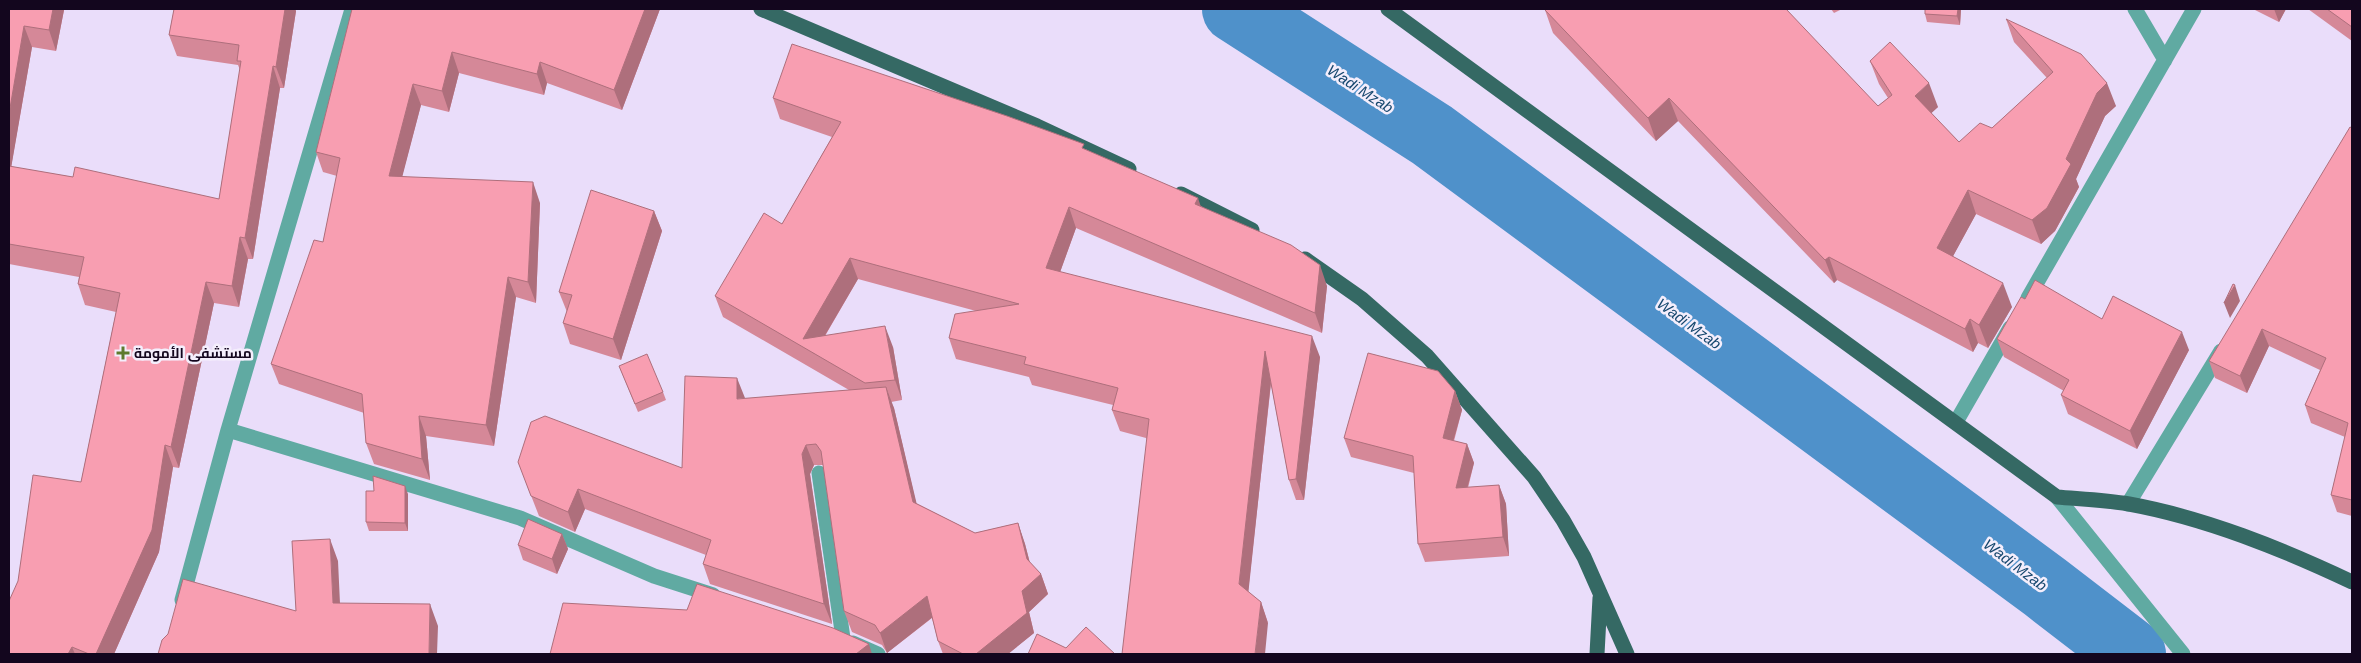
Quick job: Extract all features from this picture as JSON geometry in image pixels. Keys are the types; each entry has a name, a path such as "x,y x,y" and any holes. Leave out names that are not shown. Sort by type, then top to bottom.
{"main road":[{"path":"761,9 1037,126 1144,176"},
{"path":"1388,9 2057,497 2128,504 2200,522 2261,543 2352,582"},
{"path":"1170,188 1266,237"},
{"path":"1291,250 1362,299 1427,356 1534,477 1563,520 1584,557 1627,654"},
{"path":"1597,654 1600,594"}],"street":[{"path":"177,617 228,430 352,9"},
{"path":"2135,9 2165,60"},
{"path":"1956,422 2194,9"},
{"path":"2128,504 2230,336"},
{"path":"228,430 520,518 654,576 730,601"},
{"path":"819,473 843,638"},
{"path":"2057,497 2183,654"},
{"path":"824,632 843,638 878,654"}],"building":[{"path":"9,9 53,9 49,30 24,26 9,114"},
{"path":"174,9 285,9 276,67 273,66 245,238 240,237 232,286 206,282 171,447 165,445 152,530 96,654 89,654 72,647 68,654 9,654 9,601 18,581 33,475 81,482 120,293 78,284 84,257 9,244 9,166 73,177 75,167 219,199 241,61 237,61 239,45 169,35"},
{"path":"352,9 645,9 614,90 540,62 537,74 452,52 442,91 413,84 389,176 533,182 528,282 508,277 486,425 419,416 422,459 366,443 362,394 271,364 314,240 323,242 340,158 316,152"},
{"path":"1546,9 1786,9 1878,106 1892,95 1870,61 1890,42 1929,83 1915,96 1959,142 1980,123 1992,128 2053,72 2006,19 2081,54 2107,83 2097,93 2066,159 2071,164 2047,208 2032,220 1968,190 1937,248 2003,283 1979,325 1970,319 1965,329 1829,257 1825,260 1669,98 1648,118"},
{"path":"1925,9 1958,9 1957,16 1925,14"},
{"path":"2327,9 2352,9 2352,27"},
{"path":"792,44 1007,116 1084,144 1082,148 1198,198 1195,204 1291,245 1320,265 1315,313 1069,207 1046,268 1312,336 1296,479 1289,480 1265,351 1239,584 1261,602 1255,654 1122,654 1149,419 1112,410 1118,388 1024,364 1026,357 949,338 955,314 1019,304 850,258 803,339 885,326 895,380 865,383 715,296 764,213 782,224 841,122 773,98"},
{"path":"2350,127 2352,128 2352,500 2331,495 2348,423 2305,405 2326,358 2262,329 2240,376 2209,361"},
{"path":"591,190 654,211 613,339 563,323 572,295 559,292"},
{"path":"2035,280 2102,319 2113,296 2182,332 2130,431 2061,395 2069,380 1997,339 2021,297 2025,299"},
{"path":"2233,284 2235,285 2224,303"},
{"path":"1368,353 1438,371 1455,391 1443,438 1467,444 1456,488 1499,485 1503,537 1418,544 1413,456 1344,438"},
{"path":"647,354 663,392 635,404 619,366"},
{"path":"685,376 737,378 737,399 886,387 913,502 975,533 1018,523 1027,559 1041,574 1022,591 1027,613 976,654 963,654 938,641 927,596 880,633 875,625 844,611 821,451 816,444 806,445 802,454 824,604 703,564 711,540 578,489 568,512 531,496 518,462 531,422 545,416 682,468"},
{"path":"373,476 405,486 405,523 366,522 366,491 374,491"},
{"path":"528,519 562,534 552,559 518,545"},
{"path":"330,539 333,603 430,604 429,654 158,654 162,640 168,634 183,579 296,611 292,541"},
{"path":"697,584 833,628 869,644 856,654 550,654 563,603 687,610"},
{"path":"1086,627 1115,654 1028,654 1037,634 1066,648"}],"waterway":[{"name":"Wadi Mzab","path":"1236,9 1432,135 2045,587 2132,654"}],"place":[{"name":"مستشفى الأمومة","path":"123,353"}]}
